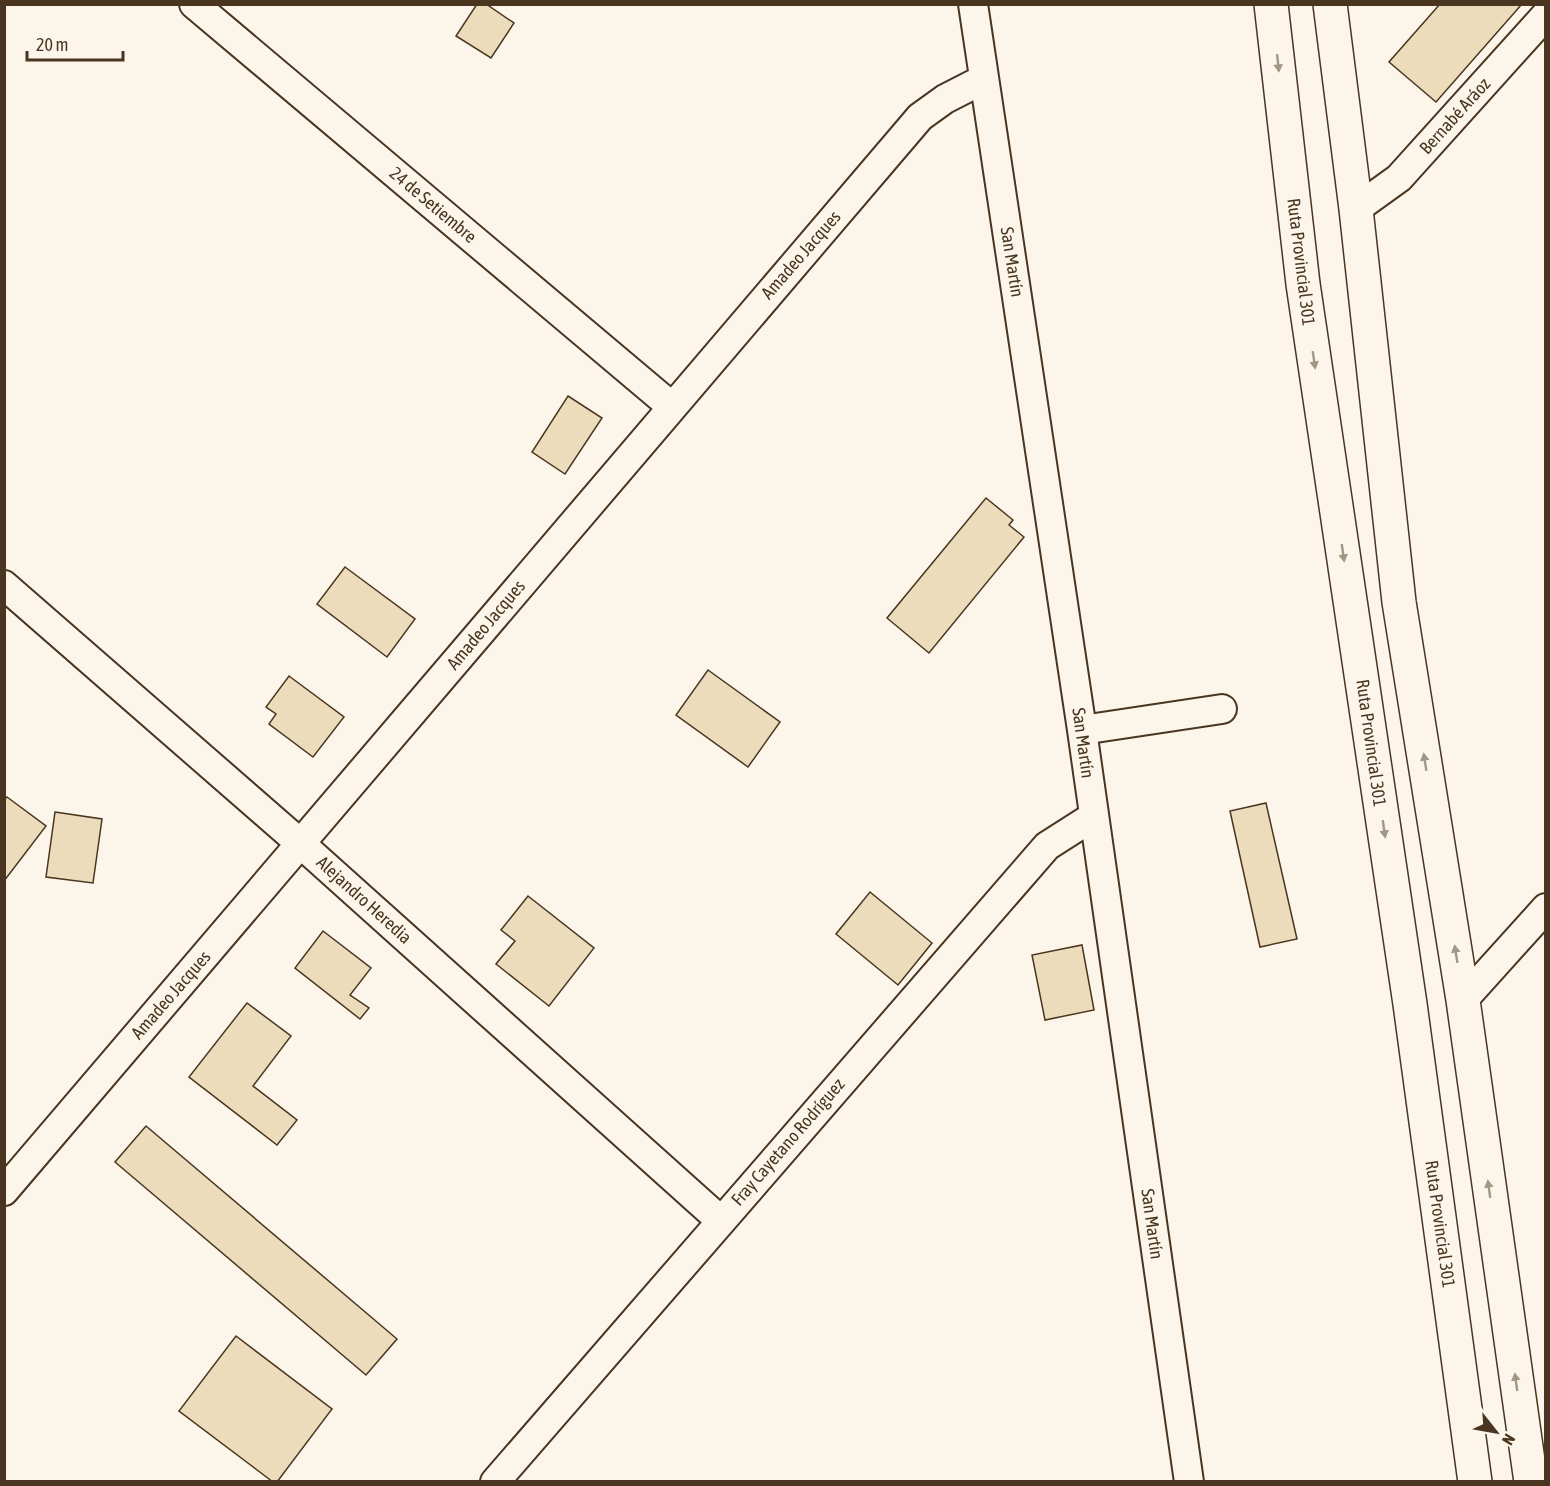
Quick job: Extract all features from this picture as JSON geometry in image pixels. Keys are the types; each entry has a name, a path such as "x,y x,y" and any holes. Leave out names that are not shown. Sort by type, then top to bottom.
{"main road":[{"name":"Ruta Provincial 301","path":"1271,4 1303,284 1410,1004 1475,1482"},
{"path":"1330,4 1356,209 1399,602 1463,1000 1531,1482"}],"street":[{"name":"24 de Setiembre","path":"194,4 672,406"},
{"name":"San Martín","path":"973,4 1082,730 1188,1482"},
{"name":"Bernabé Aráoz","path":"1356,209 1399,178 1545,15"},
{"name":"Amadeo Jacques","path":"4,1191 920,117 945,99 984,80"},
{"name":"Alejandro Heredia","path":"4,585 301,844 720,1220"},
{"path":"1082,730 1222,709"},
{"name":"Fray Cayetano Rodríguez","path":"495,1482 720,1220 1047,846 1094,816"},
{"path":"1463,1000 1545,908"}],"building":[{"path":"477,4 486,4 514,23 491,58 456,36"},
{"path":"1440,4 1522,4 1436,102 1389,62"},
{"path":"568,396 602,418 565,474 532,452"},
{"path":"986,498 1013,520 1009,525 1024,537 929,653 887,618"},
{"path":"345,567 415,619 387,657 317,604"},
{"path":"708,670 780,722 748,767 676,715"},
{"path":"289,676 344,717 313,757 269,724 276,714 266,707"},
{"path":"7,797 46,826 4,881 4,800"},
{"path":"1266,803 1297,939 1260,947 1230,811"},
{"path":"55,812 102,819 93,883 46,877"},
{"path":"870,892 932,943 898,985 836,934"},
{"path":"528,896 594,948 549,1006 496,964 515,941 501,930"},
{"path":"323,931 371,968 350,995 369,1008 360,1019 295,968"},
{"path":"1082,945 1094,1010 1045,1020 1032,955"},
{"path":"247,1003 291,1036 253,1086 297,1120 277,1145 189,1077"},
{"path":"146,1126 397,1339 366,1375 115,1162"},
{"path":"236,1336 332,1409 277,1482 273,1482 179,1411"}]}
